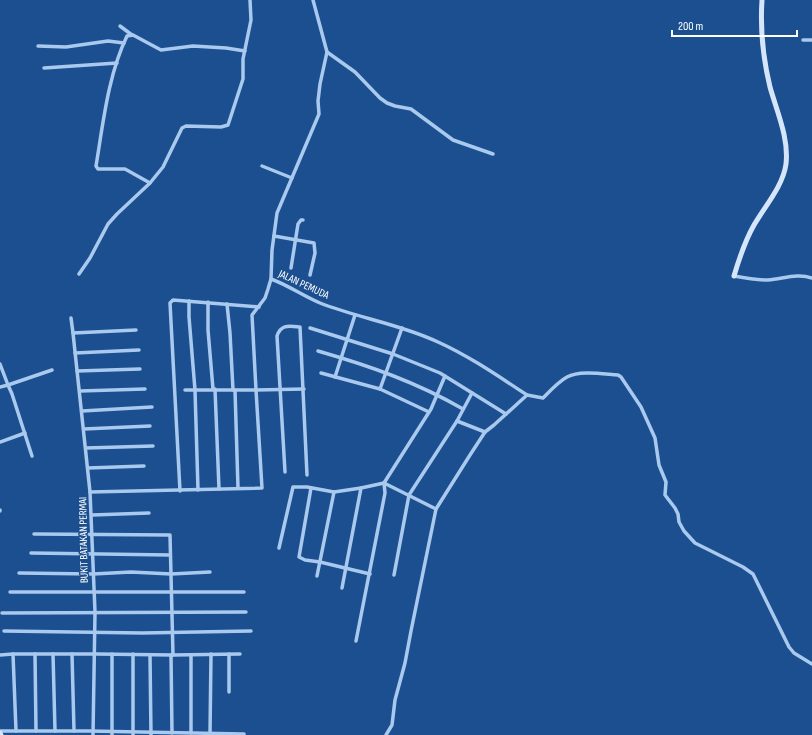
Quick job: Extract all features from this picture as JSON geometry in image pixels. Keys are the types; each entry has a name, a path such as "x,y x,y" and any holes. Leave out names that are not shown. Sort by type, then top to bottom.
{"street":[{"path":"79,274 90,258 108,224 150,184 163,167 182,128 186,126 222,128 228,125 243,79 243,59 251,20 250,0"},
{"name":"JALAN PEMUDA","path":"312,0 327,52 320,84 318,101 319,114 277,213 272,250 271,279 282,283 318,302 354,315 402,328 438,342 472,360 526,395"},
{"path":"762,0 761,35 770,86 784,133 786,164 780,182 754,227 743,250 734,276 764,280 800,275 812,278"},
{"path":"120,26 161,50 194,46 245,50"},
{"path":"133,35 127,36 117,63 107,104 96,166 98,169 125,169 150,184"},
{"path":"803,40 812,40"},
{"path":"38,46 66,47 108,41 124,43"},
{"path":"327,52 355,72 380,98 387,103 411,109 453,140 493,154"},
{"path":"44,68 117,63"},
{"path":"262,166 292,178"},
{"path":"291,268 298,224 301,220 303,220"},
{"path":"274,236 314,243 315,253 310,275"},
{"name":"BUKIT BATAKAN PERMAI","path":"93,733 94,612 91,534 92,515 90,492 262,488 252,315 265,298 271,279"},
{"path":"180,491 170,303 173,300 259,307"},
{"path":"189,301 195,390 198,490"},
{"path":"208,302 208,330 214,389 219,489"},
{"path":"227,304 234,390 238,488"},
{"path":"335,377 354,315"},
{"path":"70,318 80,391 90,492"},
{"path":"285,472 277,336 279,330 285,326 300,327 307,475"},
{"path":"310,328 393,354 445,376 506,414"},
{"path":"380,389 402,328"},
{"path":"73,333 136,330"},
{"path":"75,353 139,350"},
{"path":"318,351 386,372 438,394 463,409"},
{"path":"0,364 18,410 32,456"},
{"path":"77,371 140,369"},
{"path":"0,387 52,370"},
{"path":"321,373 380,389 429,412"},
{"path":"386,735 392,725 395,700 405,663 436,509 485,432 526,395 543,398 571,375 587,373 618,375 621,377 641,407 653,433 659,465 666,482 665,495 676,508 679,522 684,531 695,542 743,567 753,574 784,634 789,647 794,653 812,664"},
{"path":"356,641 385,493 384,483 429,412 445,376"},
{"path":"80,391 145,389"},
{"path":"185,390 304,389"},
{"path":"394,575 409,495 457,421 472,393"},
{"path":"82,411 152,407"},
{"path":"457,421 485,432"},
{"path":"84,429 150,426"},
{"path":"0,442 25,433"},
{"path":"86,448 153,446"},
{"path":"88,468 144,466"},
{"path":"279,548 293,486 334,492 384,483 436,509"},
{"path":"311,488 299,555 302,559 370,574"},
{"path":"342,588 361,488"},
{"path":"317,576 334,492"},
{"path":"92,515 149,513"},
{"path":"34,534 170,535 172,593 172,733"},
{"path":"31,554 170,555"},
{"path":"19,573 93,574 131,572 171,574 210,572"},
{"path":"10,592 244,592"},
{"path":"2,613 246,612"},
{"path":"4,631 251,631"},
{"path":"13,654 16,731"},
{"path":"35,654 36,731"},
{"path":"54,654 55,731"},
{"path":"72,654 74,731"},
{"path":"112,654 112,733"},
{"path":"132,654 133,733"},
{"path":"210,734 211,654"},
{"path":"229,654 229,692"},
{"path":"0,655 240,654"},
{"path":"150,655 151,734"},
{"path":"191,655 191,733"},
{"path":"0,733 16,731 74,731 93,733 244,734"}]}
